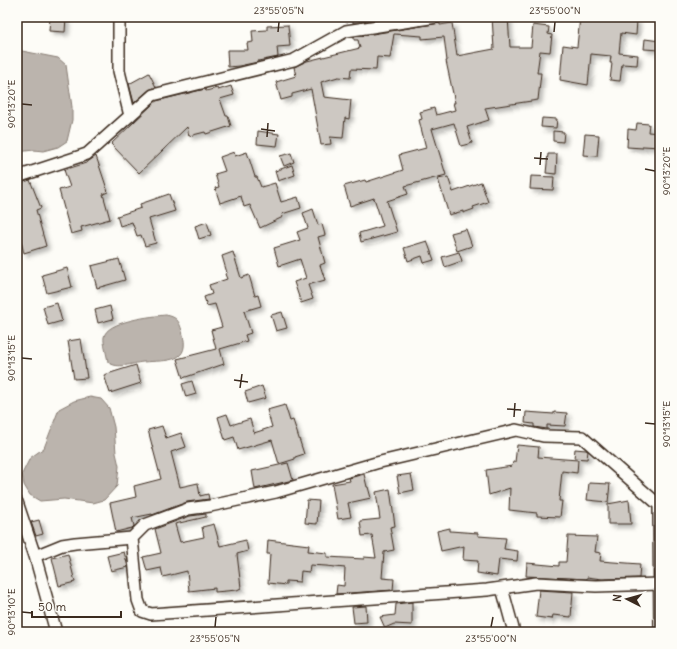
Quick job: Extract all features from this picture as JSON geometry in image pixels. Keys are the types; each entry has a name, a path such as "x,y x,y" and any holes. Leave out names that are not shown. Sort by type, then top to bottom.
{"street":[{"path":"119,17 119,71 130,116"},
{"path":"17,177 87,154 154,95 294,60 346,31 436,17"},
{"path":"35,556 55,548 75,543 132,538 145,525 188,509 210,506 276,492 376,463 516,430 543,436 582,437 659,502 660,630"},
{"path":"17,502 35,556 56,632"},
{"path":"132,538 138,600 142,611 151,614 350,601 502,588 536,583 596,586 659,584"},
{"path":"502,588 514,632"}],"shaded area":[{"path":"17,50 58,58 66,65 72,107 72,120 67,141 58,147 43,151 34,150 17,152"},
{"path":"166,315 177,320 181,327 184,349 180,355 169,360 143,362 121,366 116,366 108,362 104,337 113,327 131,320"},
{"path":"90,397 101,399 109,408 114,427 116,453 119,466 117,486 104,500 93,503 64,499 40,501 30,495 24,485 22,474 30,458 44,448 59,409 74,401"}],"building":[{"path":"50,17 66,17 65,32 49,31"},
{"path":"353,17 390,17 353,23"},
{"path":"492,17 508,17 510,47 531,47 533,25 549,27 548,34 552,35 550,52 540,51 537,73 541,73 538,100 485,108 489,120 467,127 472,143 461,146 454,123 432,129 446,175 405,186 408,194 387,201 397,232 361,242 359,233 383,226 374,198 350,206 344,186 365,180 366,182 403,170 399,155 426,148 419,120 422,119 420,112 434,108 436,115 455,110 453,103 455,103 446,61 444,37 422,39 422,36 394,34 390,58 377,57 376,70 351,69 350,78 338,77 321,82 324,97 351,100 349,119 345,118 343,138 330,137 331,144 321,145 311,89 292,94 292,97 281,100 276,82 296,76 294,67 307,61 360,48 358,40 354,40 354,37 440,23 440,25 452,23 457,56 494,49"},
{"path":"580,17 637,20 636,35 621,33 619,53 638,55 637,65 622,64 620,81 610,80 612,63 610,63 611,56 591,54 588,85 560,80 563,45 577,47"},
{"path":"288,25 290,46 277,47 278,57 228,67 227,50 248,50 247,43 253,42 252,31 267,30 267,26"},
{"path":"645,39 660,41 660,50 644,49"},
{"path":"149,73 156,87 149,90 134,103 129,84"},
{"path":"231,86 234,95 220,99 231,126 206,134 205,132 189,136 187,127 139,173 111,144 156,101 205,89 206,91 217,88 218,90"},
{"path":"542,118 557,119 556,128 541,127"},
{"path":"637,123 649,124 648,132 660,133 660,147 627,147 628,129 636,130"},
{"path":"258,131 279,134 277,146 257,144"},
{"path":"553,131 564,132 563,142 553,141"},
{"path":"585,134 599,135 597,156 583,155"},
{"path":"234,152 235,156 247,152 255,177 257,177 261,187 275,183 281,202 298,197 301,208 282,214 283,217 260,228 250,205 244,207 241,196 220,203 215,188 219,187 215,174 225,171 220,157"},
{"path":"291,153 294,162 284,166 280,156"},
{"path":"548,154 557,154 556,174 546,173"},
{"path":"96,156 108,192 103,194 110,219 81,227 82,231 71,234 59,190 70,187 64,170 86,163"},
{"path":"292,165 295,175 278,181 275,171"},
{"path":"531,176 554,177 553,190 530,189"},
{"path":"448,177 453,192 481,182 488,202 473,207 474,209 463,213 463,211 449,215 438,179"},
{"path":"30,180 41,208 36,210 46,246 24,253 17,226 17,184"},
{"path":"169,194 175,211 149,219 156,243 145,246 141,235 137,236 132,222 120,226 117,216 141,208 140,204"},
{"path":"313,209 318,225 322,224 325,235 318,237 325,263 320,265 325,280 308,285 313,299 301,303 294,282 306,278 300,259 279,266 274,248 300,240 297,232 308,228 303,213"},
{"path":"207,222 211,235 199,239 195,226"},
{"path":"466,229 472,246 457,251 451,233"},
{"path":"427,241 434,260 424,263 422,256 408,261 404,248"},
{"path":"233,252 241,278 249,275 255,296 258,295 261,306 244,311 251,333 245,335 247,341 220,349 224,364 183,378 177,359 216,349 211,330 222,327 215,304 207,306 204,297 212,294 209,285 227,279 225,274 227,273 222,256"},
{"path":"459,252 462,261 445,267 442,257"},
{"path":"119,259 125,280 97,288 91,266"},
{"path":"67,268 72,287 47,293 42,275"},
{"path":"57,303 62,321 48,325 43,307"},
{"path":"110,306 113,319 98,323 95,310"},
{"path":"282,312 287,328 276,331 271,315"},
{"path":"81,339 87,378 74,379 68,341"},
{"path":"136,365 141,383 110,393 104,375"},
{"path":"192,381 196,394 186,397 182,384"},
{"path":"262,386 266,398 248,403 245,392"},
{"path":"285,405 290,421 293,420 304,454 295,457 295,459 279,464 272,440 238,450 234,437 225,440 218,417 227,414 231,425 250,419 254,433 272,427 267,410"},
{"path":"526,412 554,414 554,412 567,413 565,426 547,425 547,429 534,427 534,424 525,423"},
{"path":"162,426 166,438 181,433 186,447 171,452 180,487 198,483 200,496 208,494 209,499 187,502 152,515 132,518 134,526 132,528 116,532 110,503 136,497 134,486 161,479 148,430"},
{"path":"517,445 539,447 538,457 578,460 577,473 562,471 559,501 562,501 560,517 537,516 537,513 509,510 510,488 489,495 486,470 512,466 513,462 515,462"},
{"path":"575,449 588,451 587,459 574,458"},
{"path":"288,463 293,480 255,489 252,471"},
{"path":"364,474 371,498 348,503 351,517 338,519 332,484 350,481 349,478"},
{"path":"411,474 414,490 400,493 397,476"},
{"path":"589,483 610,484 608,502 587,500"},
{"path":"390,489 395,526 390,527 394,550 384,552 382,578 394,579 393,590 336,594 337,585 344,586 345,568 310,565 309,572 301,571 300,582 286,581 286,585 268,583 270,554 267,554 268,540 309,545 308,551 327,553 327,557 364,559 364,557 376,558 372,535 362,536 360,521 380,519 376,492"},
{"path":"307,500 319,501 317,524 305,523"},
{"path":"629,500 631,524 608,524 608,504"},
{"path":"206,514 206,517 175,524 180,542 204,537 202,527 214,524 220,546 246,540 248,551 237,554 241,588 237,590 215,592 215,588 189,591 187,571 163,577 161,568 147,571 143,557 161,553 155,529 190,516"},
{"path":"39,520 43,534 36,536 31,522"},
{"path":"450,528 450,531 478,533 478,536 506,538 504,549 518,551 517,561 499,559 497,576 477,573 478,561 463,560 464,546 441,551 437,531"},
{"path":"568,536 597,537 595,552 601,553 600,561 640,564 639,578 602,579 587,577 587,579 526,576 527,563 559,566 559,562 566,562"},
{"path":"124,552 128,567 111,571 107,556"},
{"path":"68,554 75,582 59,586 52,558"},
{"path":"539,590 573,592 571,617 553,615 552,619 536,617"},
{"path":"412,602 412,625 394,624 385,628 380,617 395,615 396,604"},
{"path":"366,606 367,622 354,623 352,607"}]}
